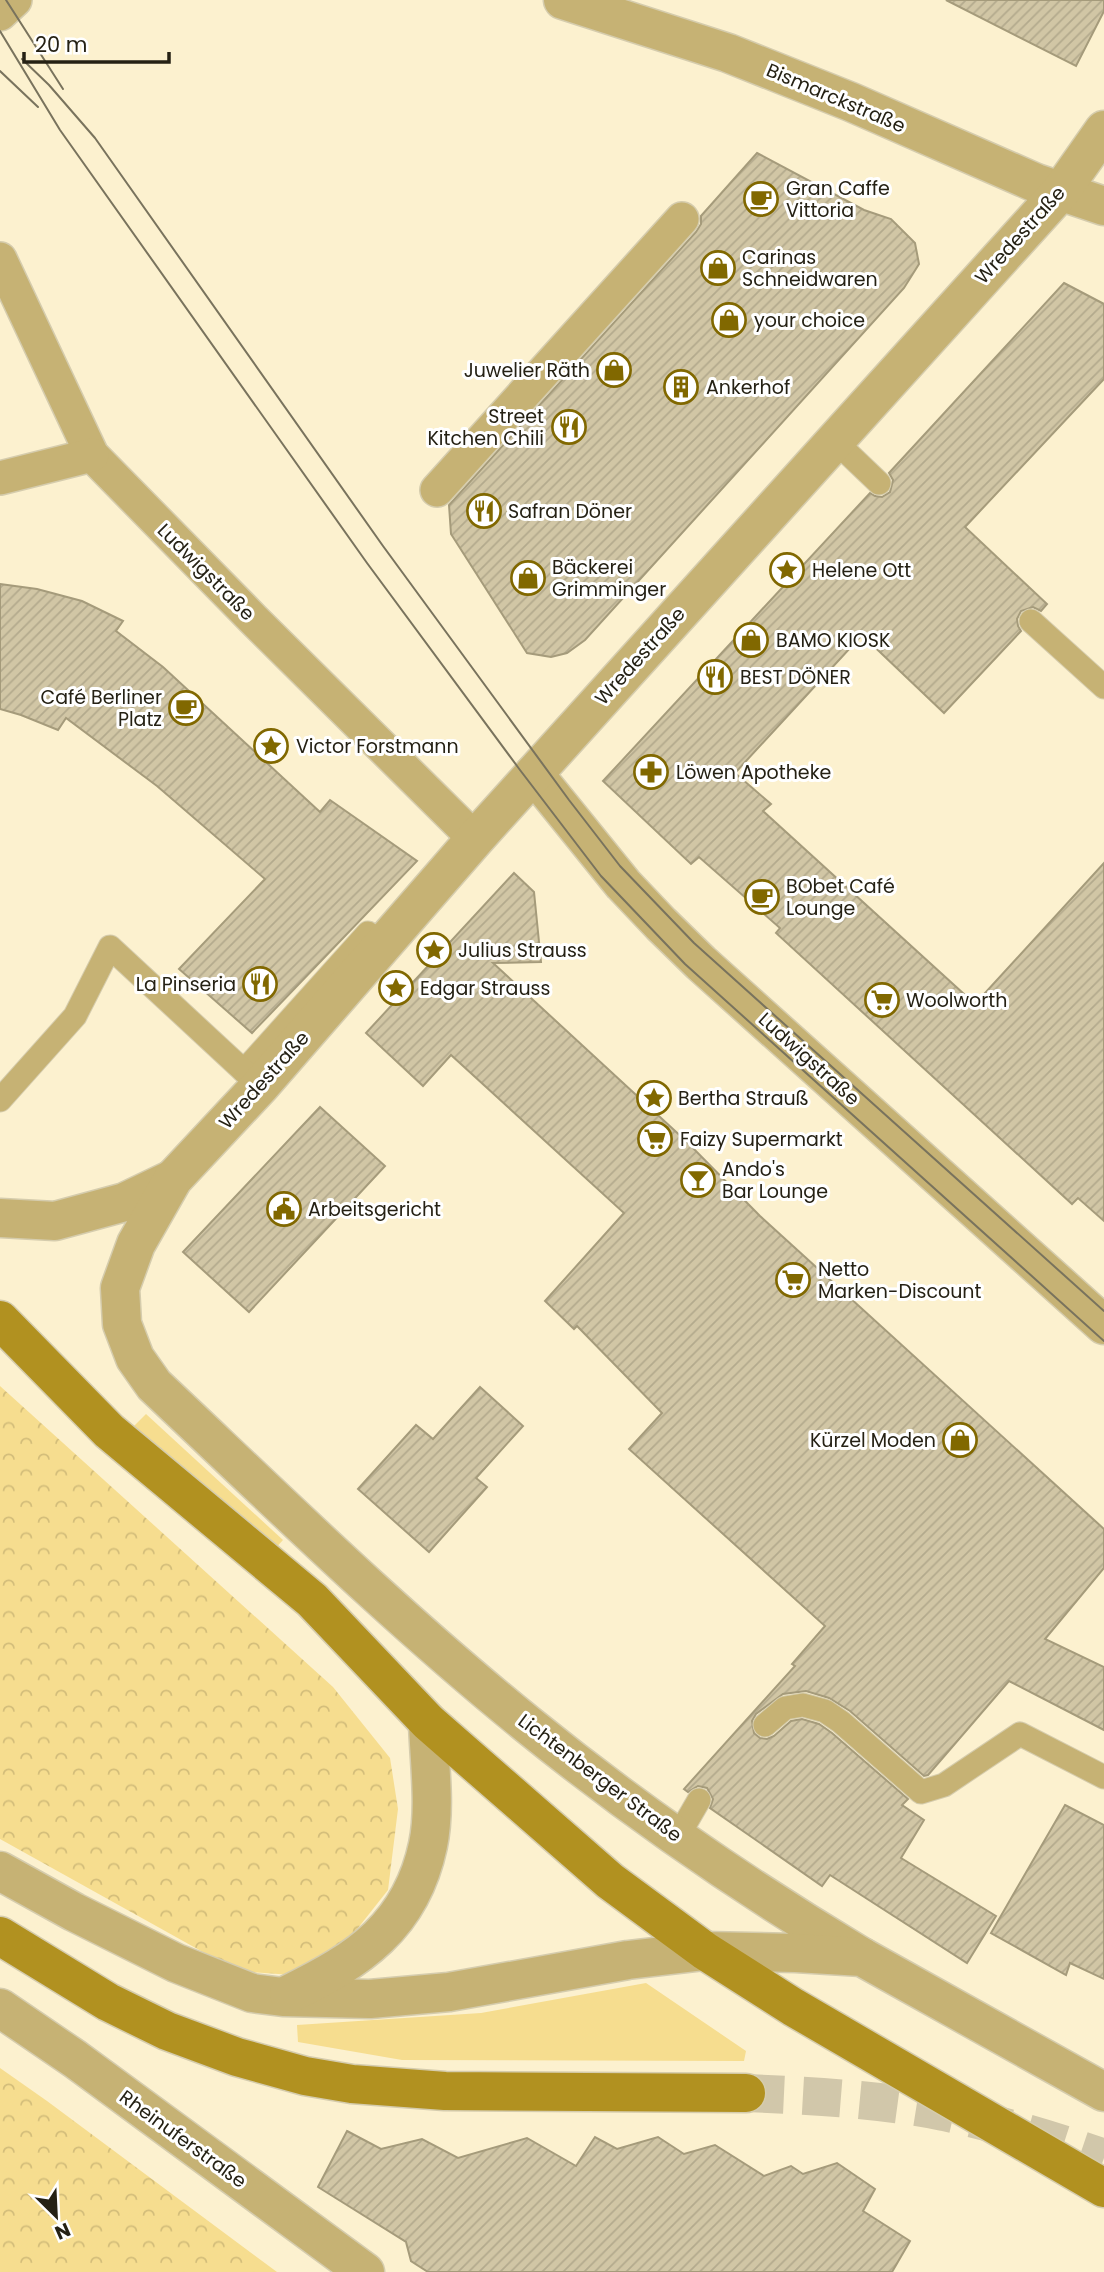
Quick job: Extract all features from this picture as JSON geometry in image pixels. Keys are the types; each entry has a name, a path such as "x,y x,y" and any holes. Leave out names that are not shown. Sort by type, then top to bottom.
{"main road":[{"path":"0,1320 109,1431 312,1600 428,1722 610,1881 705,1951 793,2007 1104,2188"},
{"path":"0,1936 107,2002 167,2031 237,2057 305,2076 352,2084 445,2091 746,2093"}],"street":[{"path":"0,14 15,0"},
{"name":"Bismarckstraße","path":"563,0 728,53 851,102 1048,187 1104,206"},
{"name":"Wredestraße","path":"154,1385 135,1358 122,1324 120,1288 136,1244 173,1179 252,1079 466,830 534,774 835,441 1048,187 1104,130"},
{"path":"437,490 682,219"},
{"name":"Ludwigstraße","path":"0,259 92,455 466,830"},
{"path":"0,478 92,455"},
{"name":"Ludwigstraße","path":"534,774 623,884 701,963 1104,1325"},
{"name":"Wredestraße","path":"0,1218 55,1221 125,1202 173,1179"},
{"name":"Lichtenberger Straße","path":"154,1385 446,1656 547,1739 677,1838 786,1911 862,1957 1104,2092"},
{"path":"282,1997 327,1976 361,1954 393,1924 416,1888 429,1843 431,1804 428,1722"},
{"path":"0,1871 176,1963 252,1993 282,1997 370,1999 449,1992 628,1960 705,1951 796,1952 862,1957"},
{"name":"Rheinuferstraße","path":"0,2008 75,2059 365,2272"}],"lane":[{"path":"835,441 879,483"},
{"path":"1031,621 1104,688"},
{"path":"0,1100 75,1016 110,947 252,1079"},
{"path":"765,1726 785,1708 803,1705 825,1711 921,1791 944,1785 1020,1734 1104,1777"},
{"path":"677,1838 699,1800"}],"green space":[{"path":"0,1386 333,1687 390,1758 398,1809 388,1890 343,1947 292,1975 252,1972 210,1956 0,1839"},
{"path":"146,1414 283,1540 272,1552 134,1426"},
{"path":"646,1983 746,2051 744,2061 402,2060 298,2042 297,2025 481,2013"},
{"path":"0,2068 47,2101 277,2272 0,2272"}],"building":[{"path":"946,0 1104,0 1104,11 1076,66"},
{"name":"Ankerhof","path":"757,153 864,210 891,219 915,243 919,264 904,288 585,640 567,653 551,657 527,653 451,534 449,505 696,232 701,224 701,216"},
{"path":"1064,283 1104,304 1104,379 965,527 1047,604 1041,611 1033,607 1021,611 1017,619 1021,631 944,713 862,635 735,773 771,804 763,811 975,1004 1104,863 1104,1221 1078,1198 1072,1204 776,933 780,928 699,857 691,864 603,781 870,493 882,497 890,492 893,480 889,473"},
{"path":"0,584 37,589 82,601 123,621 116,631 163,667 320,812 330,800 417,861 252,1033 179,969 265,879 157,786 66,718 58,730 0,709"},
{"path":"514,873 534,892 541,962 493,963 686,1141 760,1216 1104,1529 1104,1568 1045,1639 1104,1667 1104,1730 1009,1681 928,1775 924,1776 850,1711 829,1698 806,1691 783,1694 756,1714 752,1721 754,1733 767,1739 791,1721 802,1719 819,1724 908,1799 902,1805 924,1820 901,1858 996,1916 967,1963 830,1875 822,1886 710,1808 713,1799 707,1788 698,1786 688,1792 684,1789 795,1666 792,1664 825,1626 629,1449 662,1413 577,1326 574,1329 545,1301 624,1213 451,1055 423,1086 366,1033"},
{"name":"Arbeitsgericht","path":"320,1107 385,1166 249,1312 183,1252"},
{"path":"480,1387 523,1426 476,1478 487,1487 429,1552 358,1489 416,1425 433,1439"},
{"path":"1065,1805 1104,1825 1104,1979 1070,1963 1066,1975 991,1933"},
{"path":"347,2131 381,2149 422,2139 458,2158 527,2138 576,2166 595,2137 617,2149 658,2137 684,2154 715,2145 764,2176 791,2166 803,2174 837,2163 875,2189 863,2211 910,2241 892,2272 428,2272 411,2261 406,2242 318,2187"}],"tunnel":[{"path":"746,2093 870,2101 944,2112 1024,2132 1104,2158"}],"tram line":[{"path":"6,0 63,89"},
{"path":"0,31 60,130 367,563 601,876 685,964 1104,1341"},
{"path":"22,59 49,85 95,138 383,546 620,866 694,943 1104,1311"},
{"path":"0,71 38,107"}],"place":[{"name":"Gran Caffe Vittoria","path":"761,199"},
{"name":"Carinas Schneidwaren","path":"718,268"},
{"name":"your choice","path":"729,320"},
{"name":"Juwelier Räth","path":"614,370"},
{"name":"Ankerhof","path":"681,387"},
{"name":"Street Kitchen Chili","path":"569,427"},
{"name":"Safran Döner","path":"484,511"},
{"name":"Helene Ott","path":"787,570"},
{"name":"Bäckerei Grimminger","path":"528,578"},
{"name":"BAMO KIOSK","path":"751,640"},
{"name":"BEST DÖNER","path":"715,677"},
{"name":"Café Berliner Platz","path":"186,708"},
{"name":"Victor Forstmann","path":"271,746"},
{"name":"Löwen Apotheke","path":"651,772"},
{"name":"BObet Café Lounge","path":"762,897"},
{"name":"Julius Strauss","path":"434,950"},
{"name":"La Pinseria","path":"260,984"},
{"name":"Edgar Strauss","path":"396,988"},
{"name":"Woolworth","path":"882,1000"},
{"name":"Bertha Strauß","path":"654,1098"},
{"name":"Faizy Supermarkt","path":"655,1139"},
{"name":"Ando's Bar Lounge","path":"698,1180"},
{"name":"Arbeitsgericht","path":"284,1209"},
{"name":"Netto Marken-Discount","path":"793,1280"},
{"name":"Kürzel Moden","path":"960,1440"}]}
